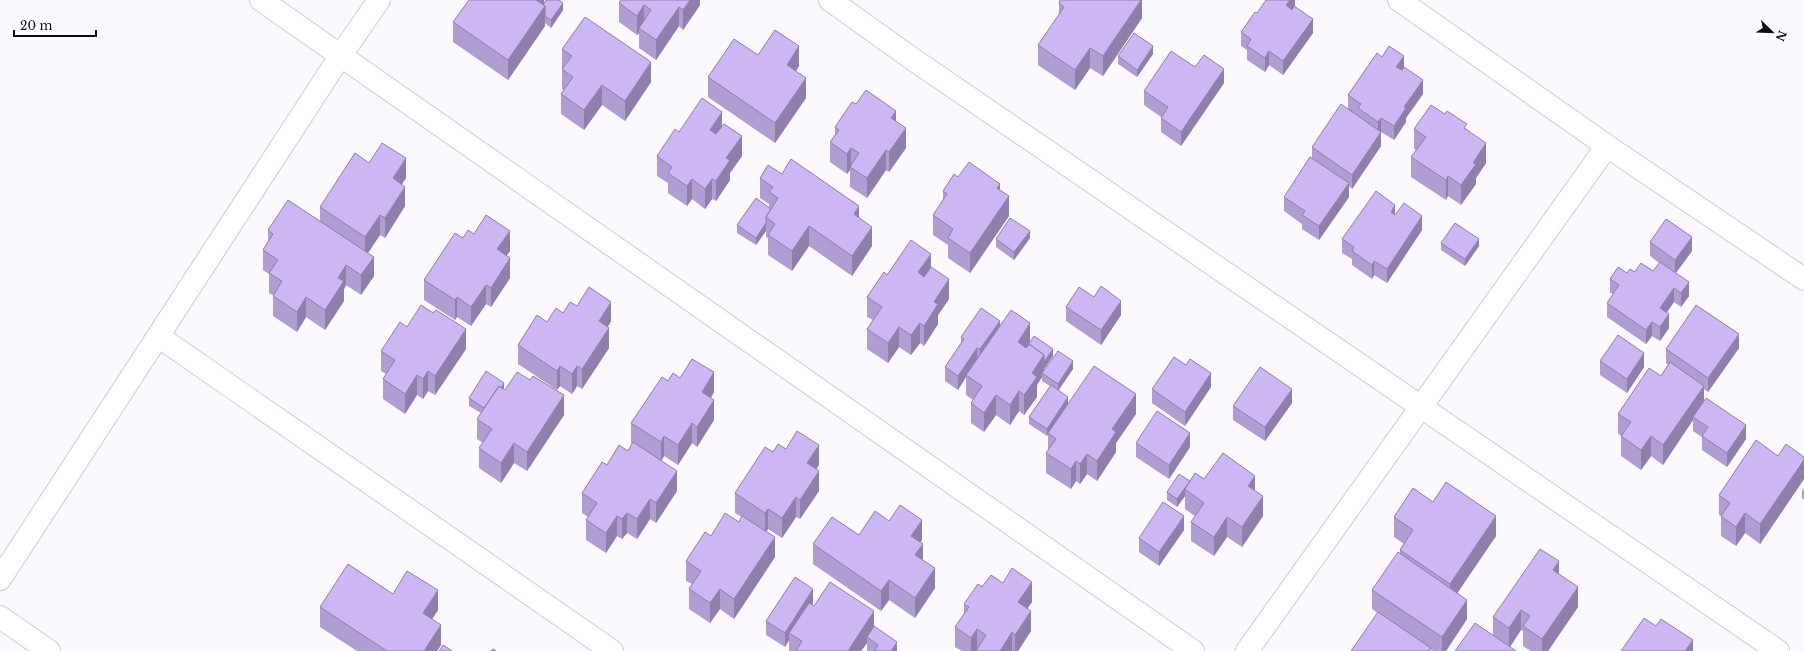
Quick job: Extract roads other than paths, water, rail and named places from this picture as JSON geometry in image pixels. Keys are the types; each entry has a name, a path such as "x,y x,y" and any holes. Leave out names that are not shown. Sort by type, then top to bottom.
{"street":[{"path":"261,0 1192,651"},
{"path":"0,579 341,55 379,0"},
{"path":"830,0 1420,407 1778,651"},
{"path":"1399,0 1608,146 1804,279"},
{"path":"1247,651 1608,146"},
{"path":"158,336 612,651"},
{"path":"0,617 48,651"}]}
